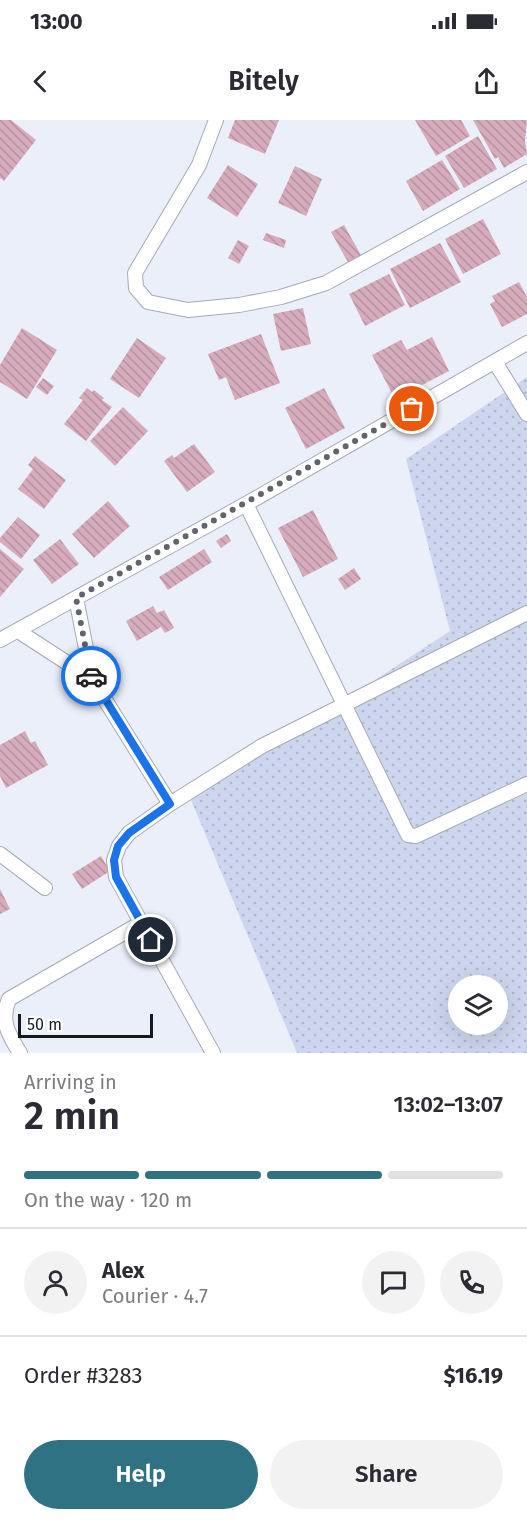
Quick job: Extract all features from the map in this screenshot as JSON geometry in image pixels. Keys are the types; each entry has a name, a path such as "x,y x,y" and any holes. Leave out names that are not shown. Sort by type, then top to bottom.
{"street":[{"path":"216,120 199,165 135,273 136,288 148,302 188,310 240,305 281,297 326,283 527,172"},
{"path":"0,640 246,504 527,343"},
{"path":"495,362 527,414"},
{"path":"246,504 406,830 411,836 416,836 527,784"},
{"path":"76,598 92,679 170,804"},
{"path":"213,1053 116,877 114,860 118,846 129,833 170,804 262,746 527,613"},
{"path":"18,631 92,679"},
{"path":"0,854 45,888"},
{"path":"20,1053 2,1024 2,1008 9,999 141,923"}],"shaded area":[{"path":"527,377 527,1053 297,1053 191,800 450,631 406,459"}],"building":[{"path":"0,120 11,120 36,140 4,181 0,178"},
{"path":"235,120 279,120 265,154 228,138"},
{"path":"415,120 461,120 470,136 436,156"},
{"path":"473,120 527,120 525,141 527,154 504,168 498,157 495,159"},
{"path":"478,136 497,169 464,188 445,156"},
{"path":"442,160 460,189 423,211 406,181"},
{"path":"228,165 258,184 237,217 207,198"},
{"path":"295,166 322,179 306,216 278,203"},
{"path":"483,219 501,254 463,274 445,239"},
{"path":"344,225 362,257 349,264 331,232"},
{"path":"266,233 286,240 284,248 263,240"},
{"path":"238,240 249,246 239,264 228,258"},
{"path":"440,243 461,282 410,308 390,269"},
{"path":"389,274 405,305 365,326 349,294"},
{"path":"519,282 527,297 527,314 502,327 490,304 495,301 492,296"},
{"path":"303,308 311,344 281,351 273,314"},
{"path":"22,328 57,350 27,399 0,382 0,365"},
{"path":"261,334 280,383 235,400 226,377 219,380 208,354"},
{"path":"432,337 449,371 395,399 372,355 401,340 407,350"},
{"path":"137,338 166,358 139,398 110,379"},
{"path":"43,378 54,386 47,395 36,387"},
{"path":"87,388 92,392 94,390 112,407 86,441 64,424 83,400 79,398"},
{"path":"324,388 345,428 306,449 285,408"},
{"path":"123,407 148,431 115,466 90,441"},
{"path":"194,444 215,472 187,492 164,461 172,455 174,458"},
{"path":"35,456 66,480 44,509 18,489 33,469 28,465"},
{"path":"108,501 130,526 94,558 72,534"},
{"path":"313,510 338,559 303,577 278,528"},
{"path":"18,517 40,535 21,559 0,542 0,538"},
{"path":"227,534 231,541 221,548 216,541"},
{"path":"60,539 79,564 52,584 33,560"},
{"path":"0,549 24,569 0,597"},
{"path":"204,549 212,562 168,590 159,577"},
{"path":"354,568 361,579 345,590 338,579"},
{"path":"153,606 157,613 164,610 174,628 165,633 161,627 137,641 126,621"},
{"path":"25,731 31,743 35,741 48,765 6,788 0,776 0,745"},
{"path":"101,856 110,871 82,889 72,874"},
{"path":"0,889 10,909 0,914"}],"way so far":[{"path":"91,676 76,598 412,409"}],"route":[{"path":"91,676 170,804 129,833 118,846 114,860 116,877 151,940"}]}
